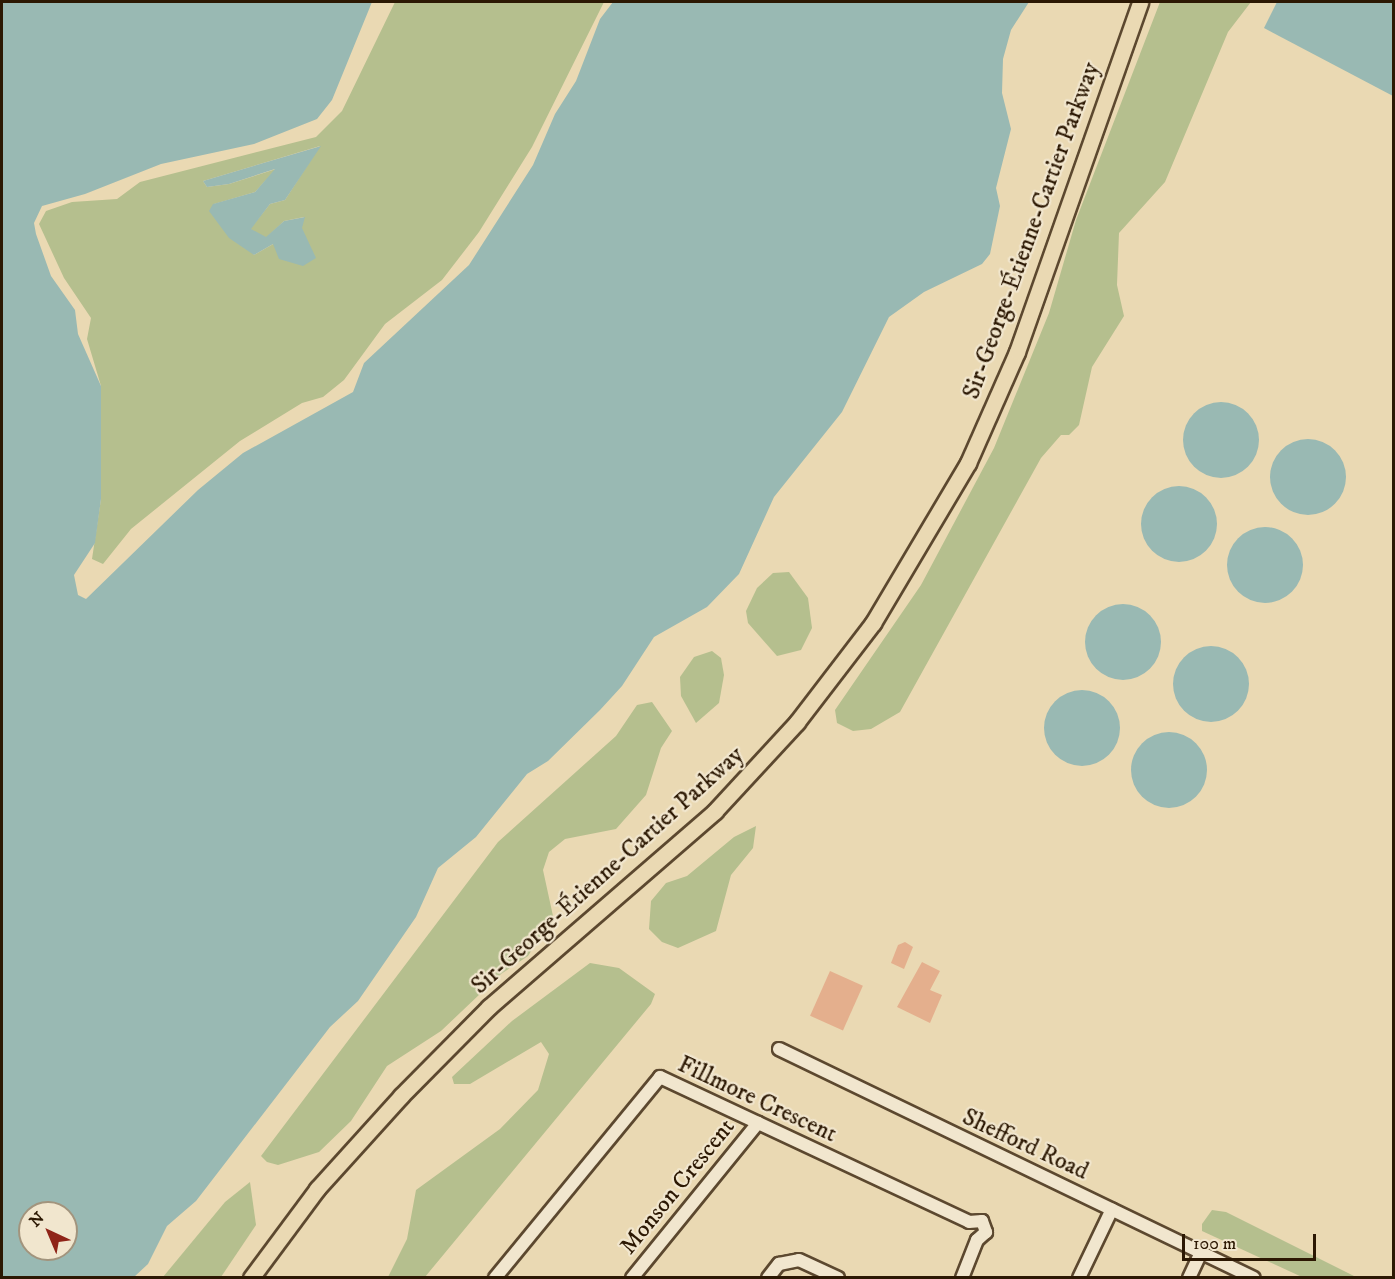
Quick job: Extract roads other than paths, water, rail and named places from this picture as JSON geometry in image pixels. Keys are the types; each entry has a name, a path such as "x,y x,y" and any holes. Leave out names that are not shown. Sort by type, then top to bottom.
{"main road":[{"name":"Sir-George-Étienne-Cartier Parkway","path":"251,1278 317,1189 400,1096 489,1007 715,811 786,736 873,623 968,463 1017,352 1140,2"}],"street":[{"name":"Shefford Road","path":"779,1049 1254,1278"},
{"name":"Fillmore Crescent","path":"495,1278 660,1077 969,1222 982,1221 986,1232 977,1240 962,1278"},
{"name":"Monson Crescent","path":"632,1278 758,1123"},
{"path":"1079,1278 1112,1209"},
{"path":"1189,1278 1201,1252"},
{"path":"768,1278 779,1264 799,1260 838,1278"}],"water":[{"path":"2,2 372,2 332,100 317,119 254,144 161,164 85,194 42,206 34,223 36,234 51,276 75,310 78,334 101,386 101,499 95,543 74,575 78,595 86,599 198,490 243,453 353,392 364,363 469,265 533,165 555,114 576,81 600,19 613,2 1029,2 1011,30 1003,59 1002,93 1011,129 996,188 1000,206 990,254 982,264 924,292 889,317 842,412 774,497 739,574 707,607 654,637 622,686 600,710 548,761 527,774 476,837 438,868 416,917 358,1001 330,1027 196,1201 167,1226 148,1264 134,1277 2,1277"},
{"path":"1277,2 1393,2 1393,96 1264,28"},
{"path":"321,146 285,200 270,204 251,229 266,237 284,221 305,217 302,228 316,258 303,266 279,259 273,244 254,255 229,238 209,211 213,204 255,192 275,169 229,184 207,187 203,181"},
{"path":"1221,402 1235,405 1248,413 1256,426 1259,440 1256,454 1248,467 1235,475 1221,478 1207,475 1194,467 1186,454 1183,440 1186,426 1194,413 1207,405"},
{"path":"1308,439 1322,442 1335,450 1343,463 1346,477 1343,491 1335,504 1322,512 1308,515 1294,512 1281,504 1273,491 1270,477 1273,463 1281,450 1294,442"},
{"path":"1179,486 1193,489 1206,497 1214,510 1217,524 1214,538 1206,551 1193,559 1179,562 1165,559 1152,551 1144,538 1141,524 1144,510 1152,497 1165,489"},
{"path":"1265,527 1279,530 1292,538 1300,551 1303,565 1300,579 1292,592 1279,600 1265,603 1251,600 1238,592 1230,579 1227,565 1230,551 1238,538 1251,530"},
{"path":"1123,604 1137,607 1150,615 1158,628 1161,642 1158,656 1150,669 1137,677 1123,680 1109,677 1096,669 1088,656 1085,642 1088,628 1096,615 1109,607"},
{"path":"1211,646 1225,649 1238,657 1246,670 1249,684 1246,698 1238,711 1225,719 1211,722 1197,719 1184,711 1176,698 1173,684 1176,670 1184,657 1197,649"},
{"path":"1082,690 1096,693 1109,701 1117,714 1120,728 1117,742 1109,755 1096,763 1082,766 1068,763 1055,755 1047,742 1044,728 1047,714 1055,701 1068,693"},
{"path":"1169,732 1183,735 1196,743 1204,756 1207,770 1204,784 1196,797 1183,805 1169,808 1155,805 1142,797 1134,784 1131,770 1134,756 1142,743 1155,735"}]}
